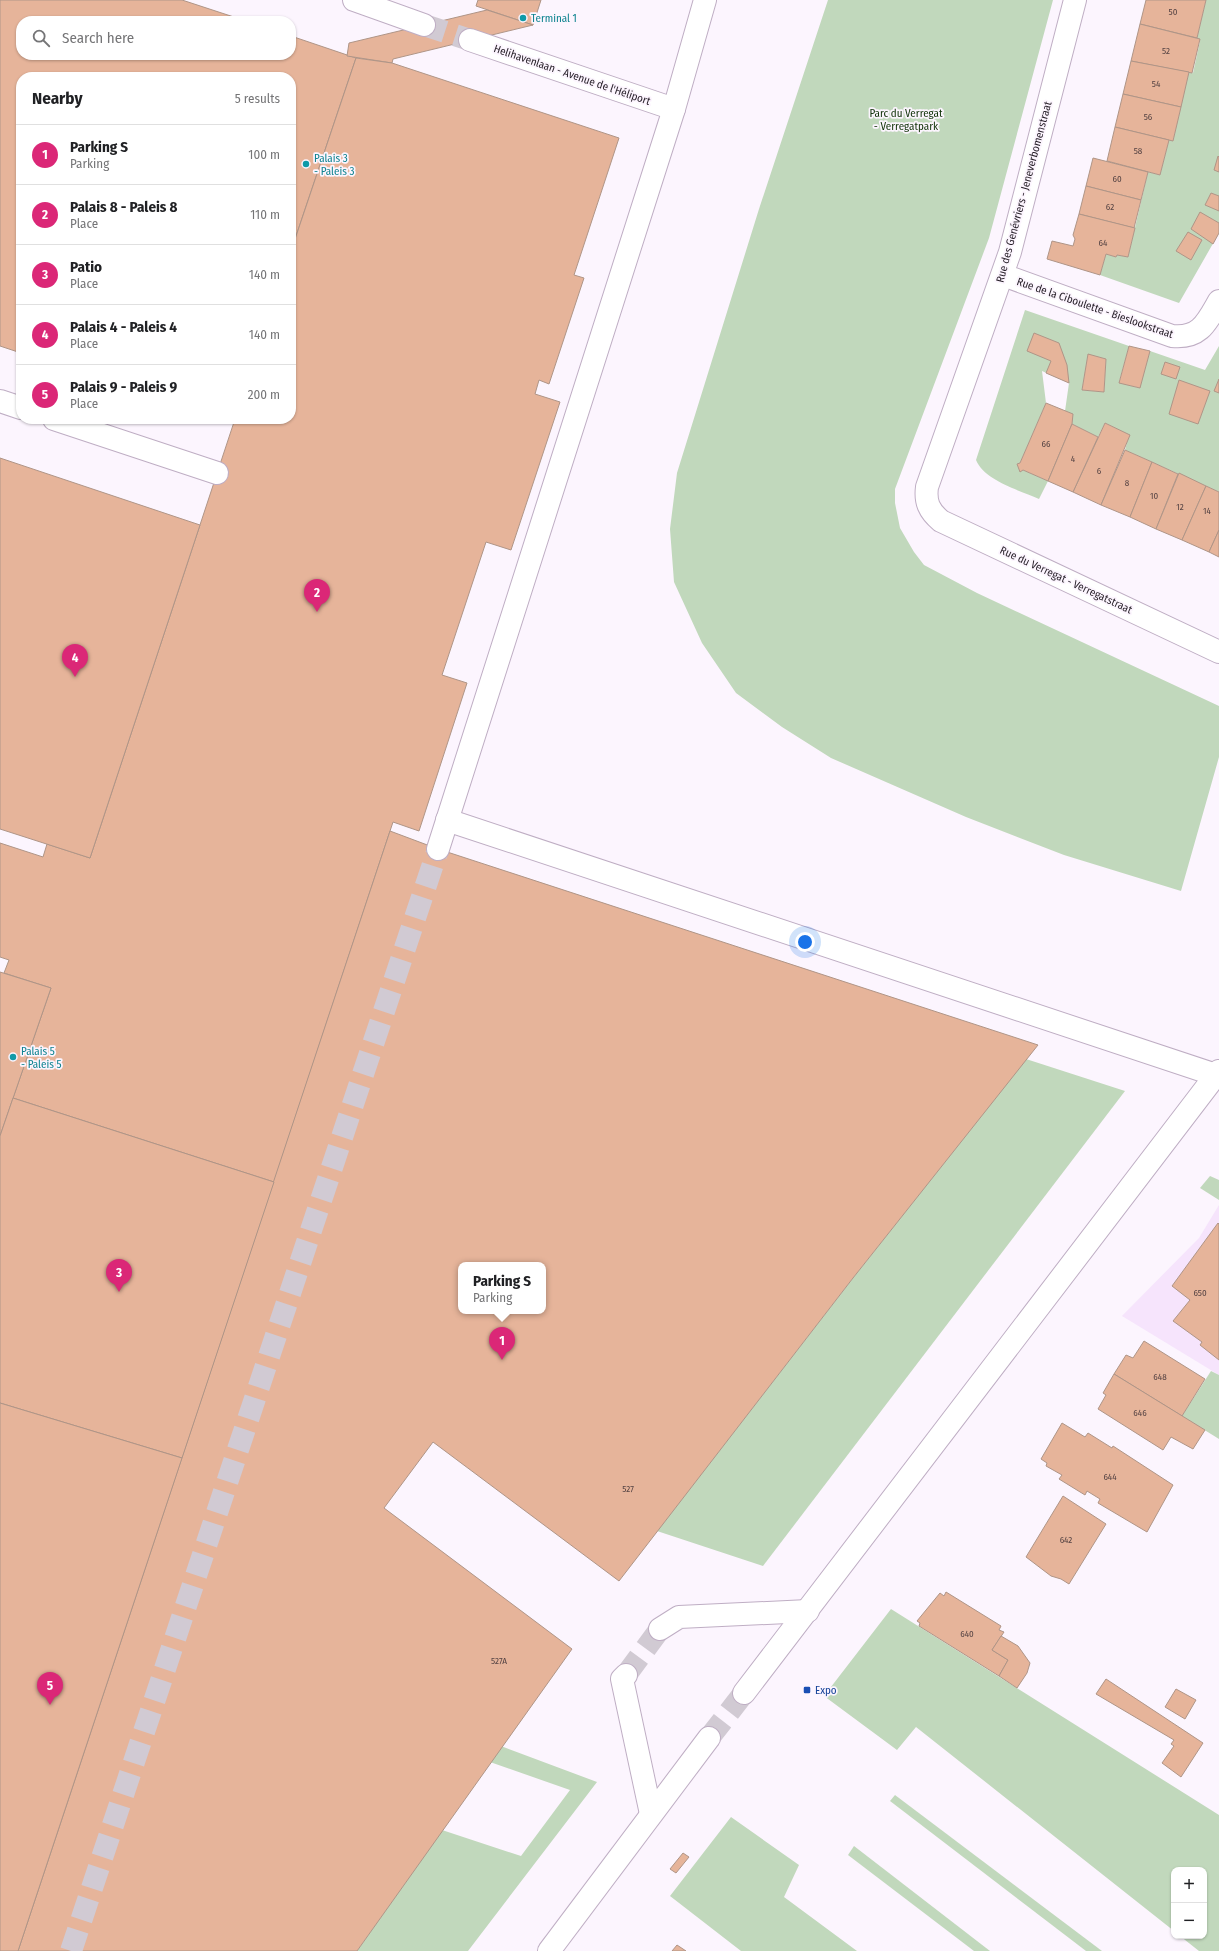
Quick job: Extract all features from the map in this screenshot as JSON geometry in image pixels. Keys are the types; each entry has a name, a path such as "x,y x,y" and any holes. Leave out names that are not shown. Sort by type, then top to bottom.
{"street":[{"path":"354,0 424,25"},
{"path":"438,849 674,109 705,0"},
{"name":"Rue des Genévriers - Jeneverbomenstraat","path":"926,496 927,486 1002,275 1017,225 1075,0"},
{"name":"Helihavenlaan - Avenue de l'Héliport","path":"470,40 674,109"},
{"name":"Rue de la Ciboulette - Bieslookstraat","path":"1002,275 1172,336 1181,337 1198,331 1205,324 1219,301"},
{"path":"0,401 16,406"},
{"path":"69,424 217,473"},
{"name":"Rue du Verregat - Verregatstraat","path":"926,496 928,505 933,514 941,521 1219,652"},
{"path":"447,820 1218,1073 744,1693"},
{"path":"660,1629 679,1617 808,1610"},
{"path":"626,1675 622,1679 651,1814"},
{"path":"549,1951 651,1814 710,1738"}],"shaded area":[{"path":"1219,1205 1219,1375 1122,1316 1199,1238"}],"green space":[{"name":"Parc du Verregat - Verregatpark","path":"828,0 1053,0 989,238 895,489 895,503 900,528 914,552 924,565 977,593 1219,706 1219,757 1181,891 1064,855 966,817 831,758 782,727 736,693 702,643 674,582 670,529 677,473 759,209"},
{"path":"1206,0 1219,0 1219,233 1179,303 1100,275 1106,254 1116,257 1117,255 1128,257 1148,172 1160,175 1169,140 1173,141 1188,75 1189,72 1193,73 1200,41 1197,38"},
{"path":"1025,310 1129,346 1119,382 1139,388 1150,351 1205,370 1219,346 1219,492 1125,450 1129,435 1105,423 1098,437 1072,424 1065,411 1069,383 1042,371 1046,403 1020,463 1017,464 1020,471 1023,470 1048,481 1039,499 1003,484 987,474 976,460","holes":["1088,355 1106,359 1104,392 1082,390"]},
{"path":"1026,1059 1125,1091 763,1566 657,1531 853,1278"},
{"path":"1210,1176 1219,1180 1219,1200 1200,1188"},
{"path":"1211,1371 1219,1375 1219,1439 1182,1416"},
{"path":"891,1609 1219,1815 1219,1951 1199,1951 1184,1939 1207,1939 1207,1867 1171,1867 1171,1929 916,1727 897,1750 824,1696"},
{"path":"501,1746 597,1782 468,1951 357,1951 442,1830 521,1856 570,1790 490,1762"},
{"path":"895,1795 1102,1951 1086,1951 890,1801"},
{"path":"731,1817 799,1865 784,1897 857,1951 741,1951 670,1896"},
{"path":"854,1846 990,1951 974,1951 848,1855"}],"building":[{"name":"Palais 3 - Paleis 3","path":"0,0 182,0 231,16 16,16 16,60 296,60 296,38 356,58 296,236 296,72 16,72 16,351 0,346"},
{"name":"Terminal 1","path":"478,0 541,0 533,25 476,6"},
{"path":"1146,0 1206,0 1197,38 1140,24"},
{"path":"487,10 533,25 393,59 392,63 347,56 349,43"},
{"path":"1140,24 1200,39 1192,73 1131,61"},
{"path":"356,58 392,63 619,138 574,275 584,278 549,384 539,380 535,394 560,402 511,550 486,542 442,675 467,683 419,831 393,822 274,1182 13,1098 51,988 4,973 9,960 0,957 0,843 43,857 47,844 90,858 233,424 296,424 296,236"},
{"path":"1131,61 1189,72 1181,107 1123,94"},
{"path":"1123,94 1181,107 1173,141 1115,127"},
{"path":"1115,127 1169,140 1160,175 1107,161"},
{"path":"1218,156 1219,157 1219,172 1214,170"},
{"path":"1093,158 1148,172 1141,200 1086,186"},
{"path":"1086,186 1141,200 1134,228 1079,214"},
{"path":"1211,193 1219,196 1219,211 1205,205"},
{"path":"1200,212 1219,223 1219,233 1213,244 1191,229"},
{"path":"1079,214 1135,228 1128,257 1117,255 1116,257 1106,254 1100,275 1047,259 1052,241 1073,246 1075,239 1073,235"},
{"path":"1188,232 1202,240 1191,260 1176,251"},
{"path":"1034,333 1059,343 1067,365 1069,383 1046,373 1051,361 1027,351"},
{"path":"1129,346 1150,351 1140,388 1119,383"},
{"path":"1088,354 1106,359 1104,392 1082,390"},
{"path":"1165,362 1180,367 1176,379 1161,374"},
{"path":"1219,379 1219,393 1214,391"},
{"path":"1179,380 1210,391 1198,424 1169,414"},
{"path":"1046,403 1073,414 1072,424 1048,481 1023,470 1020,472 1017,464 1020,463"},
{"path":"1105,423 1130,435 1101,505 1073,492"},
{"path":"1072,424 1098,437 1073,492 1048,481"},
{"path":"1125,450 1152,462 1130,517 1101,505"},
{"path":"0,458 200,525 90,858 0,829"},
{"path":"1152,462 1178,474 1156,529 1130,517"},
{"path":"1179,473 1206,486 1182,540 1156,529"},
{"path":"1206,486 1219,492 1219,530 1209,552 1182,540"},
{"path":"1219,530 1219,557 1209,552"},
{"path":"390,831 438,849 1038,1045 853,1278 619,1581 433,1442 384,1508 572,1649 357,1951 18,1951"},
{"name":"Palais 5 - Paleis 5","path":"0,972 51,988 0,1136"},
{"path":"13,1098 274,1182 182,1458 0,1403 0,1136"},
{"path":"1218,1223 1219,1360 1200,1345 1202,1342 1173,1321 1190,1300 1172,1286"},
{"path":"1144,1341 1205,1379 1182,1416 1114,1374 1126,1355 1133,1358"},
{"path":"1114,1374 1205,1430 1193,1449 1171,1437 1163,1450 1098,1409 1106,1395 1103,1393"},
{"path":"0,1403 182,1458 18,1951 0,1951"},
{"path":"1062,1423 1085,1437 1088,1433 1112,1448 1113,1446 1173,1485 1147,1532 1098,1503 1100,1499 1087,1491 1085,1495 1059,1479 1062,1475 1046,1466 1047,1463 1041,1459"},
{"path":"1063,1496 1106,1524 1069,1584 1061,1579 1051,1576 1026,1557"},
{"path":"946,1592 1001,1626 999,1630 1004,1632 992,1650 1008,1660 999,1676 919,1626 920,1623 917,1621 940,1593 944,1596"},
{"path":"1001,1636 1018,1646 1030,1663 1027,1673 1017,1688 999,1676 1008,1660 992,1650"},
{"path":"1106,1679 1203,1743 1181,1777 1162,1763 1174,1746 1171,1744 1174,1740 1096,1694"},
{"path":"1176,1689 1196,1700 1185,1719 1165,1707"},
{"path":"683,1853 689,1857 676,1873 670,1869"},
{"path":"677,1945 686,1951 672,1951"}],"tunnel":[{"path":"424,25 470,40"},
{"path":"71,1951 438,849"},
{"path":"626,1675 660,1629"},
{"path":"709,1738 744,1693"}],"place":[{"name":"Terminal 1","path":"523,18"},
{"name":"Palais 3 - Paleis 3","path":"306,164"},
{"name":"Palais 8 - Paleis 8","path":"317,612"},
{"name":"Palais 4 - Paleis 4","path":"75,677"},
{"name":"Palais 5 - Paleis 5","path":"13,1057"},
{"name":"Patio","path":"119,1292"},
{"name":"Parking S","path":"502,1360"},
{"name":"Expo","path":"807,1690"},
{"name":"Palais 9 - Paleis 9","path":"50,1705"}]}
